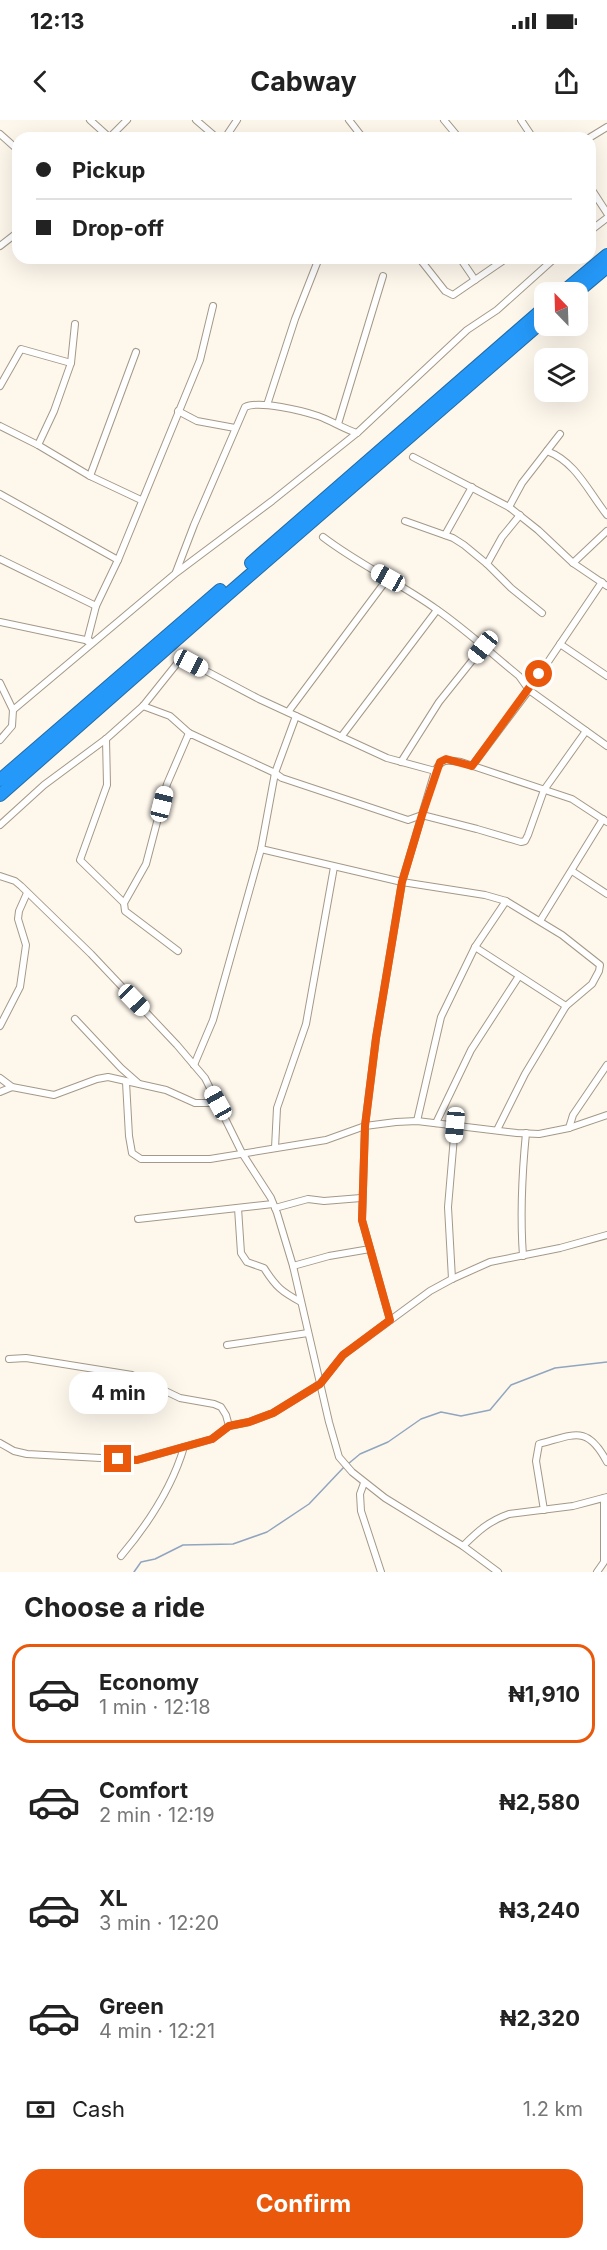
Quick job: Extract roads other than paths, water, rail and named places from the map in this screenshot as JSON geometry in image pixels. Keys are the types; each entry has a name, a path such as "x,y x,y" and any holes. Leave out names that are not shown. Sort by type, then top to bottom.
{"highway":[{"path":"575,282 607,255"},
{"path":"588,283 607,267"},
{"path":"0,780 534,317"},
{"path":"0,795 534,329"}],"street":[{"path":"90,120 103,132"},
{"path":"116,132 127,120"},
{"path":"196,120 210,132"},
{"path":"349,120 358,132"},
{"path":"444,120 454,132"},
{"path":"0,135 12,145"},
{"path":"596,196 607,213"},
{"path":"0,246 12,237"},
{"path":"267,405 295,319 317,264"},
{"path":"424,264 449,294 453,295 498,264"},
{"path":"464,264 475,280"},
{"path":"13,710 89,641 357,433 459,338 496,310 548,264"},
{"path":"338,424 382,276"},
{"path":"89,641 96,606 118,560 200,360 213,306"},
{"path":"38,445 54,411 70,363 75,324"},
{"path":"0,386 21,350 70,363"},
{"path":"90,476 136,352"},
{"path":"176,573 244,407 250,404 267,405 318,416 357,433"},
{"path":"178,411 197,421 235,428"},
{"path":"0,426 38,445 90,476 141,500"},
{"path":"509,507 522,483 560,434"},
{"path":"547,451 559,456 582,478 607,515"},
{"path":"413,457 509,507 573,563 604,584 472,766"},
{"path":"445,535 472,488"},
{"path":"0,494 118,560"},
{"path":"487,564 502,537 520,515"},
{"path":"405,521 445,535 464,545 542,614"},
{"path":"573,563 607,531"},
{"path":"322,537 340,551 437,609 519,676 529,690 607,746"},
{"path":"0,559 96,606"},
{"path":"288,712 388,578"},
{"path":"341,737 437,609"},
{"path":"0,622 89,641"},
{"path":"560,644 607,676"},
{"path":"401,762 439,702 483,647"},
{"path":"0,825 44,785 106,739 143,706 179,661 191,663 259,699 387,758 435,771"},
{"path":"0,683 13,710 12,726 0,740"},
{"path":"143,706 170,716 189,733 282,778 408,820 422,815 521,842 528,835 544,790 586,731"},
{"path":"194,1065 213,1020 261,849 275,773 296,716"},
{"path":"178,951 125,911 124,903 146,864 167,784 189,733"},
{"path":"106,739 107,785 80,860 124,903"},
{"path":"390,1320 362,1220 365,1126 376,1038 402,882 435,771 440,762 446,759 472,766 572,799 605,820 540,921"},
{"path":"261,849 402,882 485,895 506,901 540,921 600,965 592,984 566,1006 525,1074 497,1130"},
{"path":"275,1148 277,1108 306,1024 334,867"},
{"path":"572,871 607,894"},
{"path":"0,876 15,881 91,954 205,1078 242,1153 274,1206 293,1266 339,1457 364,1483 463,1546 497,1572"},
{"path":"0,1026 20,987 26,945 18,919 27,893"},
{"path":"417,1121 441,1017 475,947 506,901"},
{"path":"475,947 566,1006"},
{"path":"436,1123 471,1050 519,976"},
{"path":"75,1019 139,1084"},
{"path":"569,1128 573,1114 607,1065"},
{"path":"0,1078 12,1087 50,1096 103,1077 165,1090 195,1104 218,1103"},
{"path":"126,1082 129,1136 134,1156 141,1159 204,1159 326,1140 365,1126 417,1121 539,1134 569,1128 607,1114"},
{"path":"0,1092 12,1087"},
{"path":"452,1279 448,1207 455,1125"},
{"path":"523,1256 521,1213 526,1133"},
{"path":"138,1219 274,1206 308,1199 324,1201 362,1198"},
{"path":"238,1208 241,1254 247,1263 264,1268 274,1285 301,1302"},
{"path":"0,1443 14,1451 27,1454 137,1460 212,1439 229,1426 249,1422 273,1413 320,1384 343,1355 430,1291 452,1279 490,1262 560,1248 607,1235"},
{"path":"293,1266 370,1249"},
{"path":"227,1345 308,1333"},
{"path":"9,1359 26,1358 132,1375 180,1398 221,1407 229,1426"},
{"path":"544,1510 536,1461 539,1444 579,1434 587,1436 600,1449 607,1462"},
{"path":"121,1556 141,1533 170,1484 184,1447"},
{"path":"364,1483 360,1494 361,1511 381,1572"},
{"path":"463,1546 482,1527 500,1517 573,1506 606,1498 604,1562 597,1572"}],"waterway":[{"path":"348,1464 360,1454 388,1442 421,1419 441,1412 461,1416 490,1410 511,1385 555,1368 607,1362"},
{"path":"134,1572 141,1562 155,1559 183,1545 233,1544 267,1532 309,1504 344,1467"}]}
